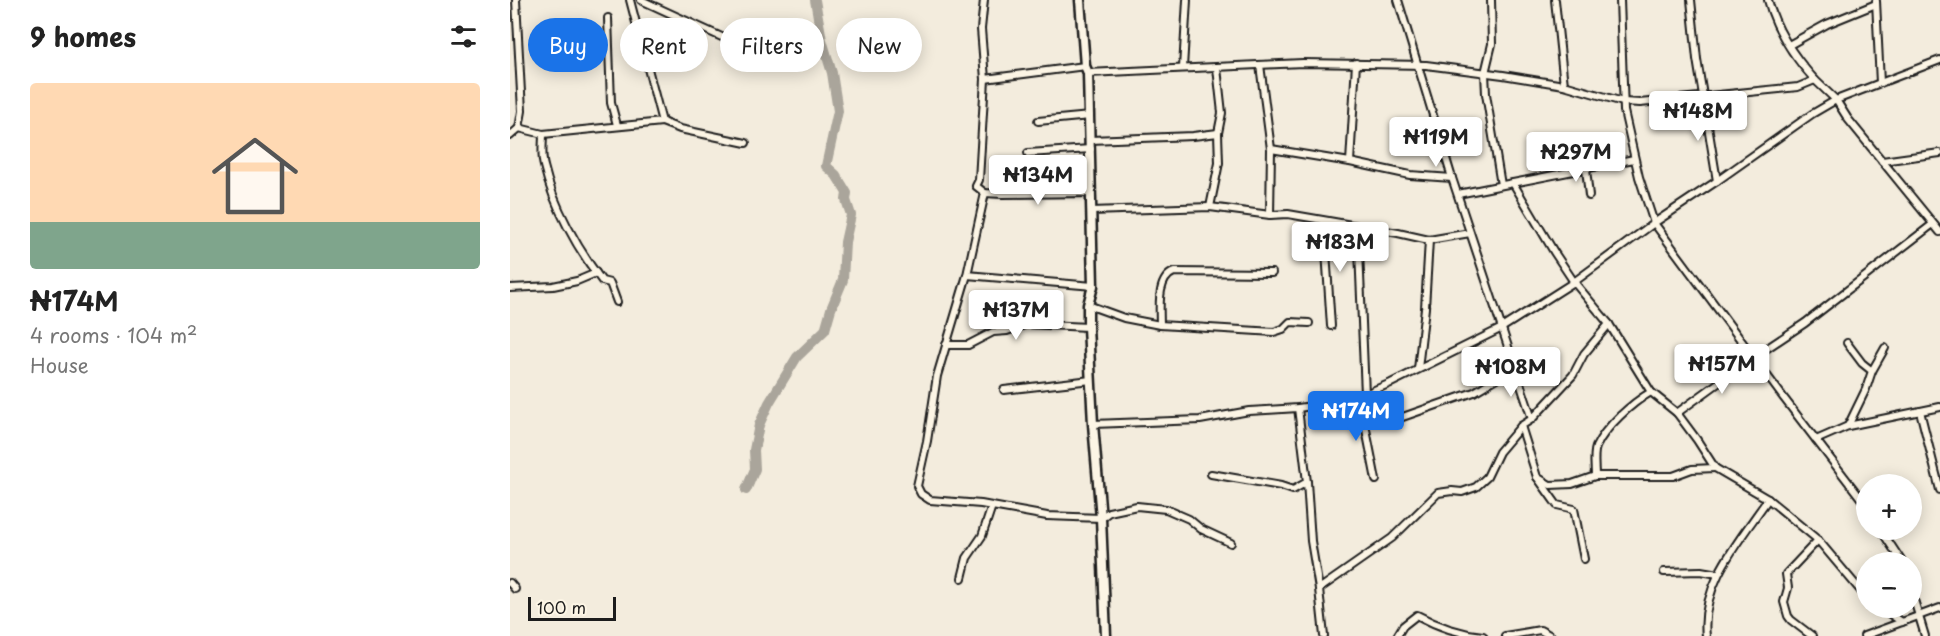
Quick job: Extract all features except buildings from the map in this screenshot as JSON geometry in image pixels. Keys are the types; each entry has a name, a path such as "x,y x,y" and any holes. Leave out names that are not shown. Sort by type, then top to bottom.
{"street":[{"path":"510,136 519,128 522,111 516,0"},
{"path":"630,0 662,122"},
{"path":"641,0 720,36"},
{"path":"984,0 981,29 985,79 979,180 976,186 985,193 1091,193"},
{"path":"1080,0 1091,149 1094,286 1088,304 1088,327 1101,518 1106,636"},
{"path":"1183,68 1187,0"},
{"path":"1398,0 1500,329 1532,419"},
{"path":"1491,0 1492,44 1485,73 1486,94 1501,185"},
{"path":"1555,0 1564,85"},
{"path":"1620,0 1623,102 1634,159 1654,223 1856,493"},
{"path":"1691,0 1697,59 1718,181"},
{"path":"1768,0 1773,18 1799,62 1836,100 1848,119 1940,232"},
{"path":"1789,45 1827,24 1876,2 1880,83"},
{"path":"608,18 611,104 616,125"},
{"path":"1093,423 1200,420 1249,411 1298,408 1363,397 1500,329 1574,282 1779,136 1836,100 1940,60"},
{"path":"985,79 1086,69 1217,68 1356,63 1417,65 1564,85 1623,102 1640,103 1798,87 1815,80"},
{"path":"1350,162 1356,63"},
{"path":"1260,65 1271,149 1270,215"},
{"path":"1210,207 1219,163 1218,133 1222,113 1217,68"},
{"path":"1038,121 1090,116"},
{"path":"519,128 543,134 662,122 680,129 746,143"},
{"path":"1090,140 1218,133"},
{"path":"543,134 543,164 551,188 572,234 602,281 610,284 617,302"},
{"path":"1028,153 1091,149"},
{"path":"1271,149 1410,175 1452,178"},
{"path":"1882,161 1940,153"},
{"path":"1458,194 1634,159"},
{"path":"1586,168 1588,196"},
{"path":"1513,183 1554,252 1574,282 1609,324 1650,392 1677,413 1715,468 1768,499 1818,540 1856,585"},
{"path":"985,193 967,275 937,376 917,486 921,494 930,500 992,506 1047,516 1101,518 1109,512 1137,506 1166,509 1231,543"},
{"path":"1091,211 1210,207 1270,215 1288,214 1429,240 1470,233"},
{"path":"1324,221 1331,326"},
{"path":"1677,413 1805,323 1933,224"},
{"path":"1358,226 1363,397 1376,480"},
{"path":"1418,369 1429,240"},
{"path":"1160,325 1161,292 1168,274 1174,272 1272,273"},
{"path":"510,288 553,286 577,281 596,273"},
{"path":"967,275 1094,286"},
{"path":"1088,304 1124,318 1160,325 1274,332 1283,329 1290,322 1309,323"},
{"path":"946,345 968,345 993,332 1007,331 1028,324 1088,327"},
{"path":"1319,590 1392,537 1438,493 1462,492 1476,487 1487,477 1499,452 1521,426 1532,419 1573,375 1584,354 1609,324"},
{"path":"1848,343 1862,363 1872,371"},
{"path":"1848,426 1872,371 1885,348"},
{"path":"1394,420 1474,392 1514,368"},
{"path":"1004,390 1091,380"},
{"path":"1594,476 1595,449 1600,440 1621,416 1650,392"},
{"path":"1816,440 1848,426 1940,407"},
{"path":"1298,408 1307,482 1311,542 1324,636"},
{"path":"1920,411 1940,490"},
{"path":"1521,426 1537,477 1557,505 1574,509 1584,559"},
{"path":"1537,477 1550,485 1572,484 1594,476 1673,476 1692,469 1715,468"},
{"path":"1211,474 1293,490 1307,482"},
{"path":"1706,636 1705,621 1718,574 1768,499"},
{"path":"962,578 967,558 982,536 992,506"},
{"path":"1812,636 1791,620 1784,602 1788,588 1786,574 1818,540"},
{"path":"1664,572 1701,571 1718,574"},
{"path":"1922,615 1940,608"},
{"path":"1397,636 1403,626 1417,615 1433,624 1483,636"},
{"path":"1896,618 1902,622"},
{"path":"1864,636 1887,632 1913,618"},
{"path":"1920,618 1925,636"},
{"path":"1506,636 1540,630 1551,636"}],"waterway":[{"path":"746,490 755,469 754,450 759,425 769,403 797,357 825,330 843,280 845,242 851,215 846,200 847,193 836,175 826,166 838,111 832,73 822,40 815,0"}]}
